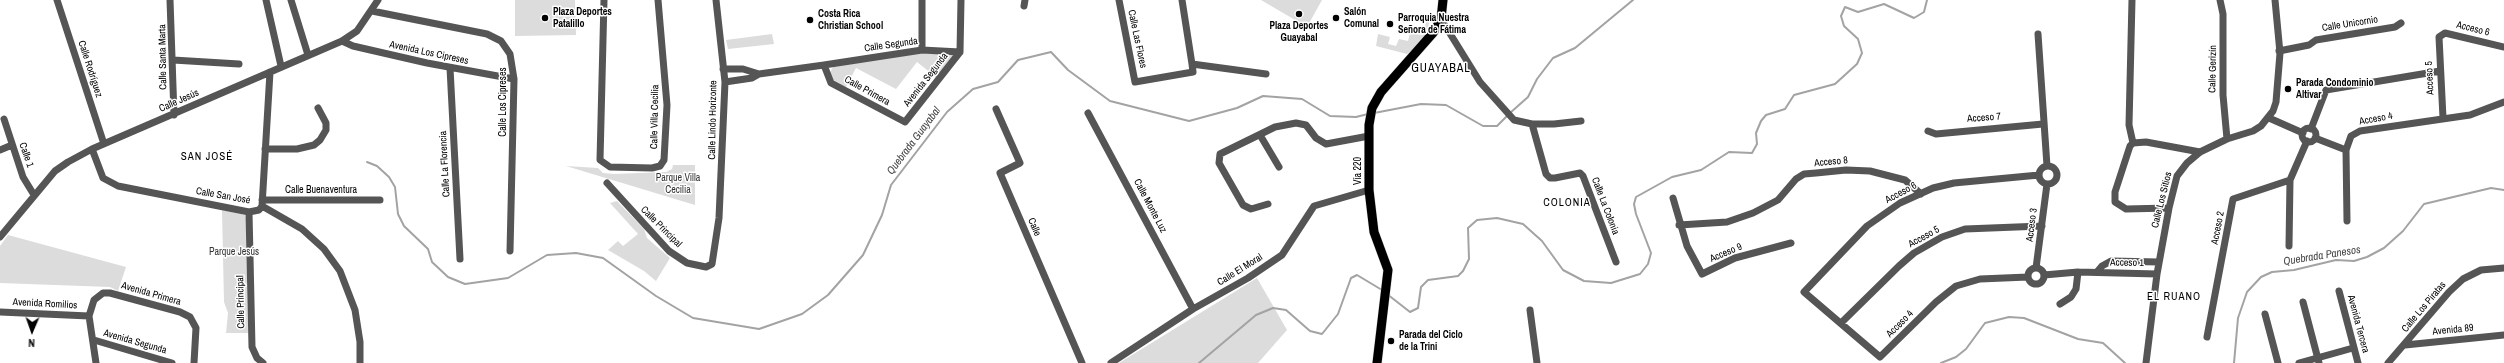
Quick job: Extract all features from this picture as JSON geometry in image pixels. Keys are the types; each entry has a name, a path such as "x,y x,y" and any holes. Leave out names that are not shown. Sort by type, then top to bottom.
{"main road":[{"name":"Vía 220","path":"1377,363 1388,270 1374,232 1369,190 1369,125 1372,108 1380,92 1422,48 1441,19 1443,0"}],"street":[{"name":"Calle Rodríguez","path":"57,0 104,144"},
{"name":"Calle Santa Marta","path":"170,0 174,115"},
{"path":"266,0 281,66"},
{"path":"291,0 308,55"},
{"name":"Calle Jesús","path":"0,237 55,171 92,149 174,115 281,66 342,41 357,31 372,11 378,0"},
{"name":"Calle Villa Cecilia","path":"604,0 600,160 610,167 657,167 664,160 666,105 658,0"},
{"name":"Calle Lindo Horizonte","path":"716,0 725,82 719,218"},
{"path":"922,0 922,50"},
{"name":"Avenida Segunda","path":"905,122 960,52 961,0"},
{"name":"Calle Las Flores","path":"1119,0 1135,82 1194,72 1192,64"},
{"path":"1182,0 1192,64 1266,74"},
{"path":"2132,0 2129,125 2133,143 2123,164 2115,192 2116,202 2122,209 2168,208"},
{"name":"Calle Gerizín","path":"2220,0 2223,21 2223,95 2227,139"},
{"name":"Calle Los Sitios","path":"2146,363 2157,274 2168,208 2177,176 2187,163 2200,152 2227,139 2253,131 2269,118 2276,102 2279,51 2275,0"},
{"name":"Calle Los Cipreses","path":"372,11 495,36 510,54 514,79 510,251"},
{"path":"1441,19 1480,82 1514,120 1532,124 1554,124 1581,121"},
{"name":"Calle Unicornio","path":"2279,51 2308,45 2316,40 2395,27 2401,23"},
{"name":"Acceso 6","path":"2439,37 2445,33 2504,47"},
{"path":"2038,34 2047,166"},
{"name":"Acceso 5","path":"2439,37 2443,118"},
{"name":"Avenida Los Cipreses","path":"342,41 353,46 450,68 514,79"},
{"name":"Calle Segunda","path":"824,65 922,50 960,52"},
{"path":"173,60 239,64"},
{"path":"725,82 752,78 759,74 824,65"},
{"name":"Calle Primera","path":"824,65 831,83 905,122"},
{"name":"Calle La Florencia","path":"450,68 460,259"},
{"path":"723,69 743,69 759,74"},
{"path":"2311,129 2326,90 2440,71"},
{"name":"Calle San José","path":"92,149 103,178 112,184 249,212 262,203 270,72"},
{"path":"2443,118 2470,115 2504,102"},
{"path":"265,149 297,149 314,145 320,140 326,130 326,124 318,108"},
{"name":"Calle","path":"996,109 1020,163 1000,173 1082,363"},
{"name":"Calle Monte Luz","path":"1088,113 1193,309"},
{"path":"2269,118 2303,133"},
{"name":"Acceso 4","path":"2346,150 2351,136 2360,131 2443,118"},
{"name":"Calle 1","path":"4,119 23,177 34,195"},
{"path":"1268,204 1251,209 1243,206 1218,158 1223,151 1275,127 1301,123 1306,125 1316,138 1326,144 1369,136"},
{"name":"Calle La Colonia","path":"1532,124 1546,174 1550,178 1580,173 1584,176 1616,262"},
{"name":"Acceso 7","path":"1928,131 1936,134 2043,124"},
{"path":"2303,133 2307,129 2311,129"},
{"path":"2311,129 2315,134 2315,138"},
{"path":"2303,133 2303,137 2306,141"},
{"path":"1260,135 1279,167"},
{"path":"2315,138 2346,150 2347,221"},
{"path":"2306,141 2311,142 2315,138"},
{"path":"2289,246 2290,180 2306,141"},
{"path":"2133,143 2146,142 2200,152"},
{"path":"0,150 12,145"},
{"path":"2047,166 2055,170 2057,175 2055,181 2047,184 2042,182 2038,175 2042,168 2047,166"},
{"name":"Acceso 8","path":"1679,225 1727,222 1754,213 1778,200 1796,179 1804,174 1846,170 1870,171 1905,180 1921,194"},
{"name":"Acceso 6","path":"1804,292 1867,226 1900,203 1954,183 2038,175"},
{"name":"Acceso 2","path":"2207,337 2233,199 2290,180"},
{"name":"Calle Principal","path":"607,183 665,249 687,263 706,267 712,264 719,218"},
{"name":"Acceso 3","path":"2036,268 2047,184"},
{"name":"Calle El Moral","path":"1111,363 1193,309 1248,278 1282,255 1314,206 1369,190"},
{"name":"Acceso 9","path":"1673,198 1679,225 1687,246 1702,274 1736,258 1791,243"},
{"name":"Calle Buenaventura","path":"262,203 380,200"},
{"path":"262,203 302,229 324,249 340,271 355,310 360,342 360,363"},
{"name":"Calle Principal","path":"249,212 252,347 257,358 263,363"},
{"name":"Acceso 5","path":"1841,323 1914,253 1942,237 1965,229 2042,226"},
{"name":"Acceso 1","path":"2097,272 2102,266 2111,262 2159,262"},
{"path":"2036,268 2042,270 2044,275 2043,281 2035,285 2030,282 2028,277 2031,270 2036,268"},
{"name":"Calle Los Piratas","path":"2388,363 2449,292 2463,279 2481,270 2504,268"},
{"path":"2060,304 2071,297 2076,289 2078,272"},
{"name":"Acceso 1","path":"2044,275 2078,272 2157,274"},
{"name":"Acceso 4","path":"1804,292 1880,357 1936,302 1956,286 1980,279 2028,277"},
{"name":"Avenida Tercera","path":"2339,290 2358,363"},
{"name":"Avenida Primera","path":"89,316 90,308 98,296 110,292 180,312 194,323 196,332 194,363"},
{"path":"2303,302 2318,360"},
{"path":"1530,310 1537,363"},
{"name":"Avenida Romilios","path":"0,312 89,316"},
{"path":"2265,314 2278,363"},
{"path":"89,316 94,340 96,363"},
{"name":"Avenida 89","path":"2405,345 2504,335"},
{"name":"Avenida Segunda","path":"94,340 172,363"},
{"path":"2299,363 2318,360 2353,348"}],"green space":[{"name":"Plaza Deportes Patalillo","path":"515,0 575,0 576,35 515,36"},
{"name":"Plaza Deportes Guayabal","path":"1261,0 1322,0 1307,27"},
{"path":"1427,19 1430,19 1425,40 1407,54 1376,46 1378,34 1390,37 1388,44 1396,46 1399,39 1408,41 1410,33 1423,35"},
{"path":"772,34 774,44 728,49 726,40"},
{"path":"917,53 954,55 937,78 917,62 896,89 856,68 846,87 832,81 829,74 833,67"},
{"name":"Parque Villa Cecilia","path":"673,165 695,165 695,205 566,166 598,168 603,173 614,174 666,172 672,169"},
{"path":"617,201 644,229 647,238 670,258 656,281 644,271 608,250 618,241 623,246 638,234 610,203"},
{"name":"Parque Jesús","path":"222,210 245,215 246,218 248,333 226,333 228,313 224,302"},
{"path":"8,235 126,267 118,291 110,287 0,283 0,246"},
{"path":"1257,278 1287,330 1258,363 1119,363"}],"waterway":[{"name":"Quebrada Guayabal","path":"1510,113 1528,97 1537,79 1553,58 1575,48 1633,0"},
{"path":"1387,294 1410,312 1418,308 1421,287 1428,280 1458,276 1463,271 1469,259 1468,228 1477,220 1497,218 1523,224 1542,241 1563,270 1584,281 1611,283 1640,274 1648,264 1651,253 1636,214 1634,204 1636,197 1672,177 1701,170 1729,152 1752,153 1757,144 1756,133 1761,121 1766,115 1785,109 1794,95 1835,84 1857,64 1862,53 1858,39 1844,26 1841,16 1845,7 1858,12 1884,4 1914,18 1924,12 1927,0"},
{"name":"Quebrada Guayabal","path":"367,162 377,166 389,177 395,187 398,214 404,226 428,249 432,262 448,277 465,284 508,278 547,255 576,253 603,258 656,296 693,318 759,329 802,314 828,295 863,255 882,215 891,185 947,112 973,89 998,82 1018,60 1051,52 1068,70 1110,101 1189,121 1237,108 1263,96 1302,99 1330,116 1356,117 1368,114"},
{"name":"Quebrada Guayabal","path":"1374,113 1421,104 1446,105 1483,126 1497,126 1507,116"},
{"name":"Quebrada Panesos","path":"2234,363 2238,318 2247,292 2261,277 2272,272 2294,270 2336,260 2354,261 2367,257 2384,248 2403,231 2424,204 2491,188 2504,190"},
{"path":"1199,363 1256,315 1273,308 1286,310 1310,331 1322,334 1338,314 1351,278 1357,275 1382,290"},
{"name":"Quebrada Panesos","path":"1941,363 1956,357 1966,349 1985,323 2009,317 2024,318 2078,339 2103,343 2125,363"}],"place":[{"name":"Plaza Deportes Guayabal","path":"1299,14"},
{"name":"Plaza Deportes Patalillo","path":"545,18"},
{"name":"Salón Comunal","path":"1336,18"},
{"name":"Costa Rica Christian School","path":"810,20"},
{"name":"Parroquia Nuestra Señora de Fátima","path":"1390,24"},
{"name":"Parada Condominio Altivar","path":"2288,89"},
{"name":"Parada del Ciclo de la Trini","path":"1391,341"}],"district":[{"name":"GUAYABAL","path":"1441,69"},
{"name":"SAN JOSÉ","path":"207,157"},
{"name":"COLONIA","path":"1567,203"},
{"name":"EL RUANO","path":"2174,297"}]}
